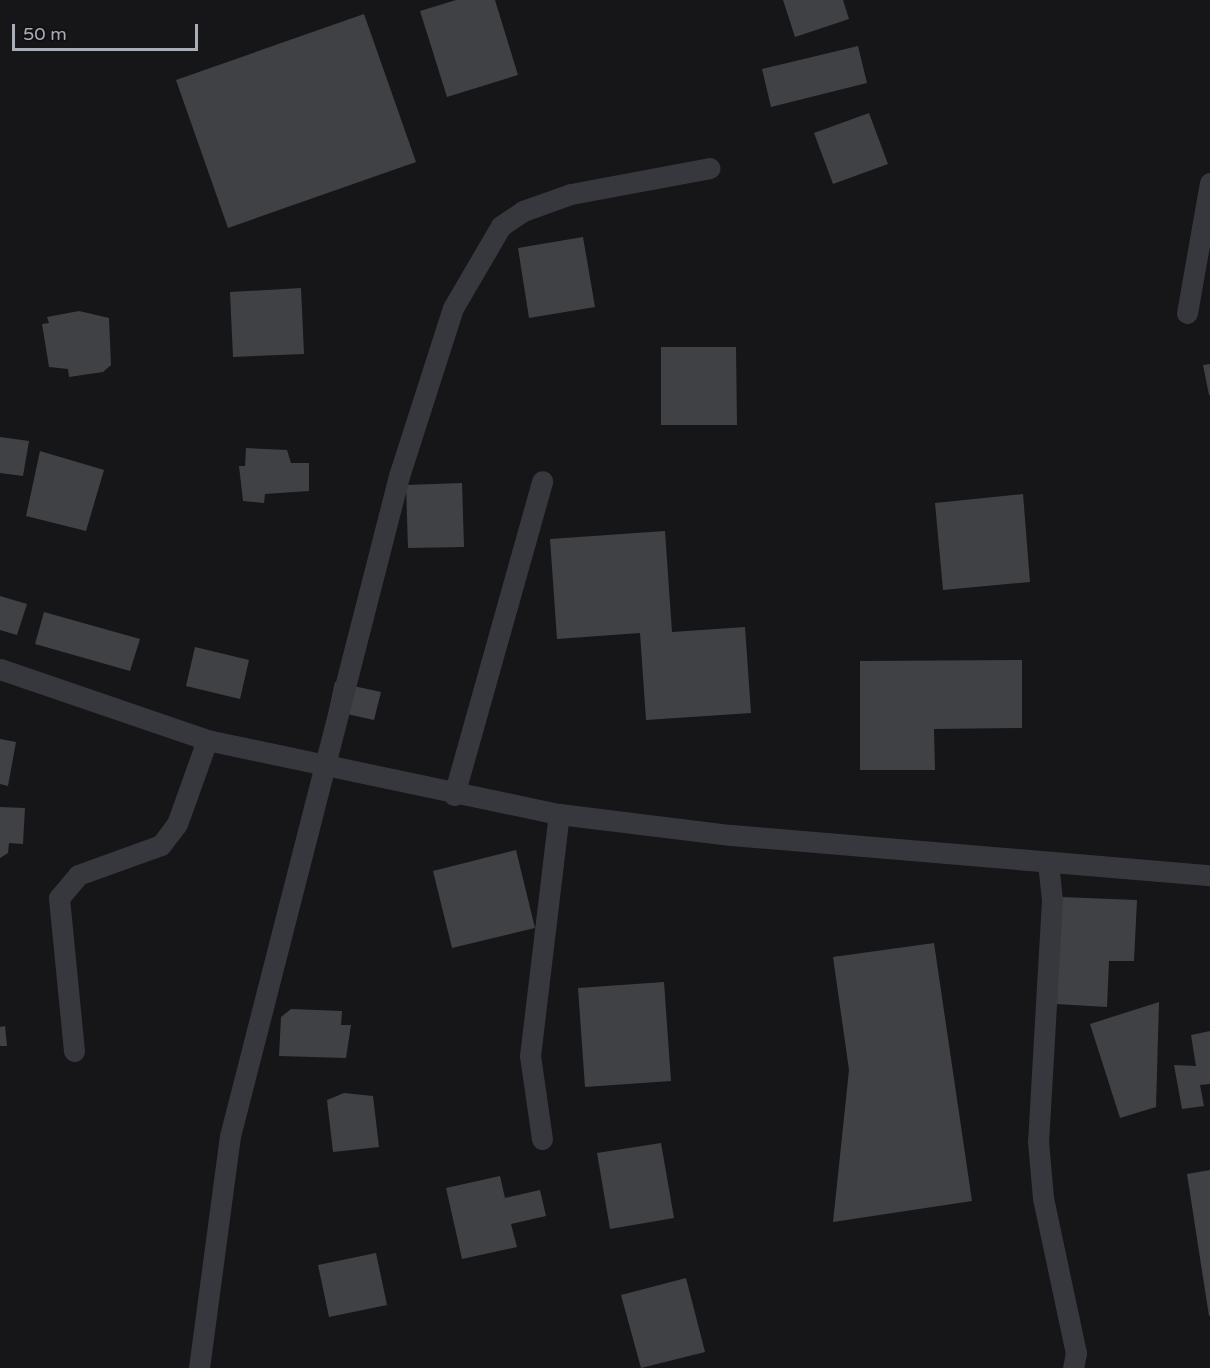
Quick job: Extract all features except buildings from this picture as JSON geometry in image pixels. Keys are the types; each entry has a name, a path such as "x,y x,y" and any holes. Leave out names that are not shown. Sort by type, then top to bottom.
{"street":[{"path":"199,1368 230,1136 322,763 423,392 453,308 477,260 501,225 523,211 571,194 710,168"},
{"path":"1186,313 1210,183"},
{"path":"454,795 543,481"},
{"path":"0,669 207,740 322,763 454,795 559,814 731,835 1210,875"},
{"path":"74,1051 59,898 78,875 161,845 177,824 207,740"},
{"path":"542,1139 530,1056 559,814"},
{"path":"1048,862 1052,900 1038,1140 1043,1198 1076,1353 1073,1368"}]}
